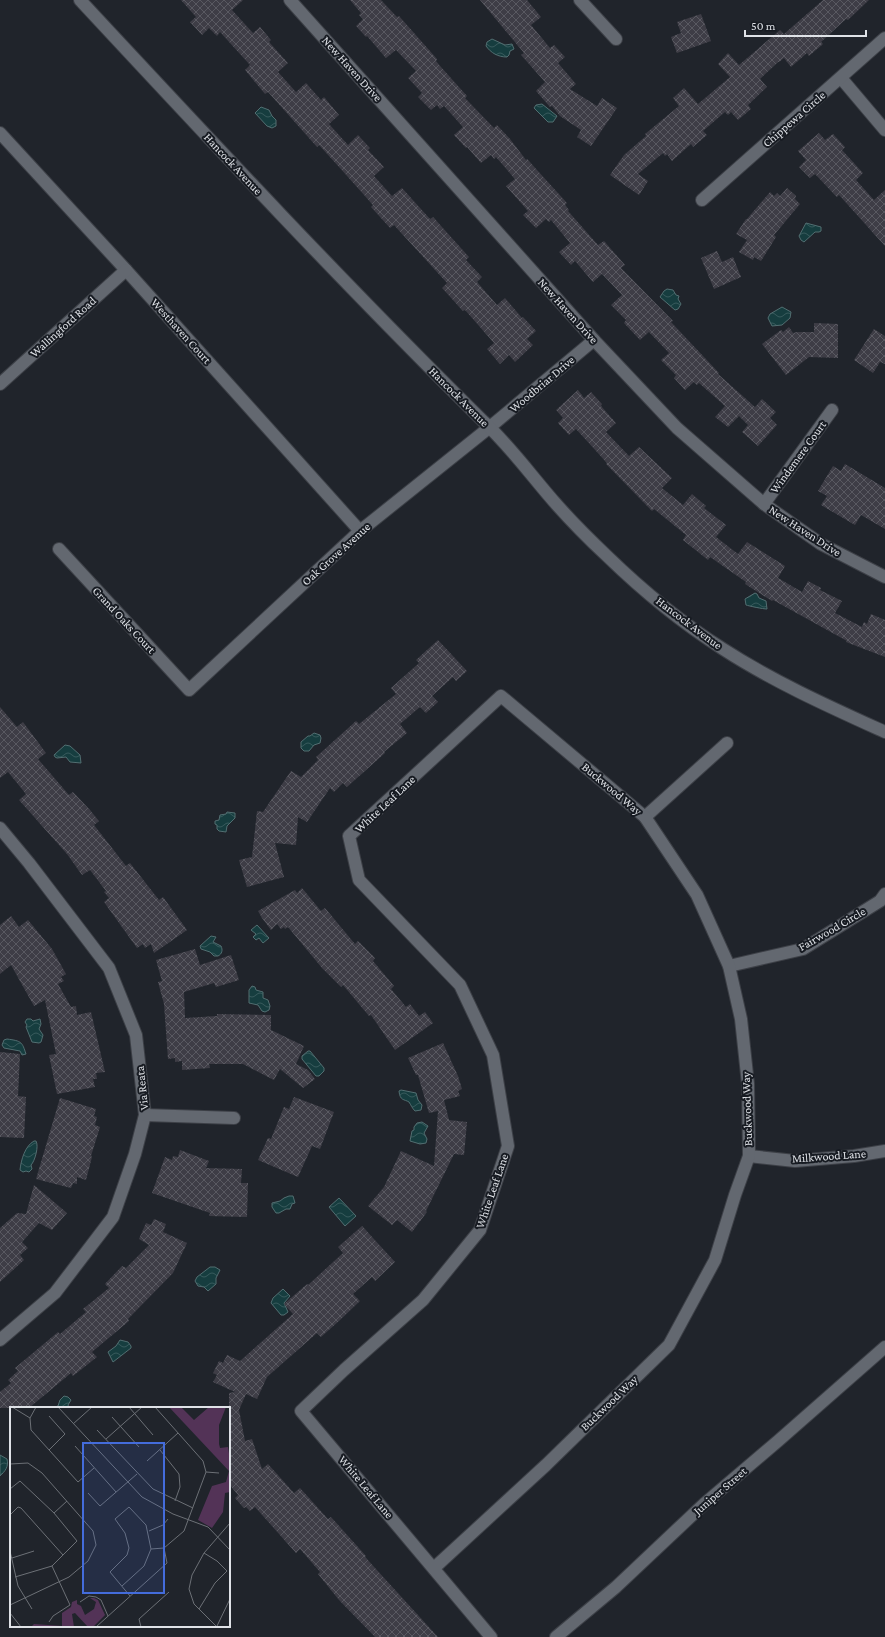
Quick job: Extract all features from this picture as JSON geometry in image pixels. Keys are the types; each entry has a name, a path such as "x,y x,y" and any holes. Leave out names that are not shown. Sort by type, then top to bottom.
{"street":[{"name":"Hancock Avenue","path":"80,0 379,317 490,427 558,506 609,558 684,622 724,650 769,676 885,732"},
{"name":"New Haven Drive","path":"290,0 594,340 677,428 764,504 821,544 885,577"},
{"path":"580,0 616,39"},
{"name":"Chippewa Circle","path":"702,200 885,38"},
{"path":"841,78 885,130"},
{"name":"Westhaven Court","path":"0,133 126,270 360,531"},
{"name":"Wallingford Road","path":"0,384 126,270"},
{"name":"Woodbriar Drive","path":"490,427 594,340"},
{"name":"Windemere Court","path":"764,504 832,410"},
{"name":"Oak Grove Avenue","path":"189,690 360,531 490,427"},
{"name":"Grand Oaks Court","path":"59,550 189,690"},
{"name":"Buckwood Way","path":"434,1568 546,1465 669,1345 715,1260 749,1156 748,1084 741,1019 729,966 698,895 645,816 502,696"},
{"name":"White Leaf Lane","path":"491,1637 301,1411 344,1370 423,1300 480,1230 508,1146 493,1055 460,986 359,880 349,836 502,696"},
{"path":"645,816 727,743"},
{"name":"Via Reata","path":"0,828 29,862 109,968 136,1036 145,1115 135,1154 113,1217 55,1293 0,1340"},
{"name":"Fairwood Circle","path":"729,966 803,949 880,901 885,894"},
{"path":"145,1115 234,1118"},
{"name":"Milkwood Lane","path":"749,1156 795,1161 854,1156 885,1151"},
{"name":"Juniper Street","path":"556,1637 616,1587 704,1504 885,1347"}],"water":[{"path":"492,39 505,45 512,44 514,49 510,51 507,57 492,53 486,46 487,42"},
{"path":"542,104 557,116 553,122 548,122 534,108 536,105"},
{"path":"261,107 269,110 276,120 276,126 272,128 267,126 255,113"},
{"path":"806,223 821,227 821,231 815,232 804,242 799,236"},
{"path":"667,289 673,290 676,295 679,296 678,299 681,304 678,309 675,310 660,297"},
{"path":"782,307 791,312 790,318 782,325 772,326 768,318 770,314"},
{"path":"755,593 759,598 766,601 767,609 746,605 745,599"},
{"path":"314,733 320,735 320,743 314,745 309,751 304,751 301,748 301,742"},
{"path":"65,745 70,746 80,755 81,763 70,762 66,757 55,757 54,755"},
{"path":"227,812 235,813 235,818 227,826 226,832 219,831 215,821 219,820 220,815 226,814"},
{"path":"257,925 269,938 263,943 259,938 256,940 253,937 256,934 251,930"},
{"path":"211,936 216,937 213,942 222,947 221,953 218,956 214,956 210,952 201,949 200,946"},
{"path":"252,986 255,987 256,990 263,992 263,998 268,1000 270,1006 269,1010 265,1012 262,1011 258,1005 249,1003 249,990"},
{"path":"27,1019 31,1019 33,1021 40,1019 41,1024 39,1029 43,1035 41,1042 32,1042 26,1027 27,1025 25,1022"},
{"path":"4,1040 19,1041 26,1054 22,1055 20,1051 4,1048 2,1045"},
{"path":"310,1051 324,1068 324,1071 319,1076 316,1076 302,1059 302,1056"},
{"path":"401,1090 416,1093 418,1100 422,1105 421,1110 415,1111 409,1102 401,1098 399,1091"},
{"path":"422,1122 428,1126 424,1133 427,1139 426,1143 420,1144 410,1141 414,1127 417,1123"},
{"path":"34,1141 37,1143 37,1150 31,1165 32,1169 29,1172 23,1172 20,1170 22,1158 28,1146"},
{"path":"289,1196 293,1196 295,1203 292,1204 290,1209 276,1213 272,1207 272,1203"},
{"path":"339,1198 356,1216 345,1226 329,1207"},
{"path":"210,1267 215,1267 220,1270 216,1278 216,1284 208,1291 204,1287 198,1286 195,1281 197,1277"},
{"path":"283,1289 290,1296 284,1303 288,1312 281,1315 271,1303 273,1298"},
{"path":"120,1340 128,1342 131,1348 113,1362 108,1352 116,1346"},
{"path":"64,1396 68,1397 71,1400 68,1405 69,1407 55,1407 58,1406 60,1400"},
{"path":"0,1455 7,1459 7,1464 6,1469 0,1476"}],"building":[{"path":"181,0 243,0 232,10 253,33 260,27 271,40 269,42 288,63 278,72 296,92 306,83 321,100 324,97 339,115 329,124 348,145 358,135 370,148 368,150 384,167 374,176 392,196 402,188 430,219 433,217 469,257 466,260 482,277 477,282 497,305 505,298 522,318 523,317 536,331 527,339 533,345 515,362 509,355 500,364 487,349 494,343 465,310 463,311 442,288 447,283 394,225 390,228 371,207 373,205 339,167 319,145 317,147 268,92 265,94 245,70 250,65 220,32 217,36 209,28 202,35 190,22 196,17"},
{"path":"350,0 381,0 397,17 399,16 467,96 465,98 494,128 497,125 510,139 526,160 527,159 567,203 565,205 569,210 568,211 598,245 604,241 625,265 621,268 673,321 671,322 719,373 718,374 755,407 762,399 776,412 770,418 777,425 758,446 742,432 748,425 739,416 728,427 715,417 725,406 699,383 697,385 694,382 685,390 674,378 676,375 661,360 669,353 649,332 640,340 624,323 626,320 611,305 622,295 602,274 593,282 575,261 571,265 559,252 570,243 551,220 549,222 546,219 536,228 523,215 528,211 506,186 515,179 496,157 494,159 491,155 481,163 467,147 466,148 454,135 463,127 444,106 440,109 437,105 431,110 418,97 422,93 408,78 416,71 396,50 386,58 367,36 366,37 356,26 363,19 359,15 361,13"},
{"path":"480,0 527,0 541,17 531,25 550,48 554,45 565,57 558,63 576,84 570,89 597,106 602,98 617,108 591,146 577,137 581,130 560,116 536,91 545,82 521,55 524,53"},
{"path":"823,0 869,0 848,20 846,19 821,42 823,44 809,56 807,53 791,67 784,58 778,62 760,79 767,87 748,105 751,109 738,120 731,112 728,115 725,112 703,131 707,135 693,147 691,144 672,161 667,154 665,156 663,153 638,174 648,181 639,195 610,175 624,155 646,136 645,134 679,106 673,98 684,88 698,104 730,77 718,64 728,53 739,65 780,30 784,34"},
{"path":"701,14 711,41 677,53 671,37 681,33 677,22"},
{"path":"819,133 825,140 833,134 845,147 842,150 863,173 856,180 874,200 885,190 885,246 839,195 837,197 815,174 810,178 799,167 806,160 798,151"},
{"path":"787,188 796,196 795,199 800,204 774,235 776,237 761,261 754,257 753,260 739,252 747,240 736,234 746,219 770,192 774,196 777,193 780,196"},
{"path":"717,251 722,262 733,257 741,277 714,289 701,258"},
{"path":"814,323 838,324 838,358 809,357 786,375 762,344 781,330 783,332 789,327 793,333 814,332"},
{"path":"874,329 885,336 885,364 880,362 873,373 854,360"},
{"path":"578,390 584,398 591,392 602,404 601,406 616,423 606,432 629,456 639,447 672,478 662,488 683,505 692,494 706,506 704,508 726,525 716,537 738,554 747,542 785,566 778,578 802,592 808,581 821,588 820,590 842,601 835,613 862,627 864,622 867,624 871,614 885,620 885,657 846,642 847,641 773,600 772,601 745,584 746,582 710,557 708,560 683,540 686,535 654,509 652,511 606,464 607,463 576,429 569,435 558,423 563,418 556,410"},
{"path":"845,464 885,488 885,529 861,515 855,525 821,505 827,496 818,491 833,466 841,471"},
{"path":"438,640 467,671 456,681 453,677 432,696 438,702 426,713 420,707 400,724 407,733 384,752 385,753 347,787 343,783 334,792 330,788 307,822 298,817 296,845 275,843 284,877 247,887 239,860 252,857 257,811 263,812 291,771 301,777 318,760 316,757 356,721 359,724 396,694 391,688 419,663 416,660"},
{"path":"0,707 17,727 23,722 46,753 38,759 69,795 73,792 89,809 99,821 94,825 126,866 130,863 159,900 163,897 187,930 154,953 151,944 145,948 143,944 137,948 104,902 109,898 104,892 106,891 90,870 82,875 67,854 19,800 26,794 8,772 0,778"},
{"path":"302,888 321,911 325,908 355,944 358,941 375,958 373,961 394,986 391,989 406,1007 410,1004 419,1016 425,1012 433,1023 395,1050 371,1015 369,1016 343,985 341,987 322,968 288,927 281,929 277,924 271,930 258,911 295,890 297,893"},
{"path":"11,916 19,927 28,920 52,949 66,974 61,977 64,981 58,984 71,1007 76,1006 77,1015 91,1012 105,1072 96,1073 97,1079 93,1079 95,1087 57,1094 49,1055 56,1054 45,1000 34,1006 11,965 0,974 0,925"},
{"path":"195,949 200,965 231,955 239,980 216,987 214,983 184,992 185,1018 217,1016 217,1014 271,1015 271,1030 304,1046 296,1064 308,1070 315,1079 303,1088 280,1069 274,1080 243,1064 209,1064 210,1068 182,1070 182,1061 175,1062 175,1058 168,1059 164,1004 158,982 162,981 156,960"},
{"path":"443,1043 458,1076 462,1089 458,1091 460,1096 444,1100 449,1120 467,1122 464,1155 454,1154 426,1211 427,1212 412,1232 397,1220 392,1225 368,1206 384,1187 401,1151 434,1166 438,1111 429,1113 418,1075 416,1075 408,1058"},
{"path":"0,1052 20,1054 18,1096 26,1097 24,1138 0,1137"},
{"path":"294,1097 334,1112 320,1149 312,1146 298,1177 258,1160 268,1138 271,1139 284,1107 289,1109"},
{"path":"60,1098 96,1109 94,1116 97,1117 95,1125 100,1127 91,1156 86,1180 77,1177 77,1184 73,1183 71,1188 36,1179"},
{"path":"180,1150 209,1161 206,1168 242,1169 241,1183 248,1183 247,1217 209,1216 210,1213 152,1193 165,1157 172,1160 173,1156 178,1157"},
{"path":"34,1185 67,1213 52,1230 39,1223 22,1242 28,1248 20,1255 24,1260 0,1282 0,1228 17,1213 26,1214"},
{"path":"154,1219 166,1224 163,1232 187,1243 173,1273 128,1319 129,1321 92,1352 97,1357 73,1376 71,1373 30,1407 0,1408 0,1392 11,1383 8,1380 18,1371 15,1368 58,1332 60,1334 86,1312 83,1309 109,1288 105,1284 122,1266 126,1268 149,1245 139,1239 146,1223 151,1225"},
{"path":"362,1226 395,1262 375,1281 372,1277 353,1294 360,1301 339,1321 321,1337 317,1333 267,1377 257,1399 246,1394 239,1410 245,1441 252,1439 262,1469 268,1464 294,1493 300,1488 328,1519 331,1517 366,1556 365,1557 438,1637 375,1637 339,1600 318,1574 320,1572 300,1549 296,1553 255,1507 250,1511 246,1507 244,1508 235,1498 238,1495 230,1485 229,1393 235,1392 213,1382 217,1375 213,1373 219,1361 223,1363 227,1355 240,1361 293,1314 284,1304 307,1284 308,1285 343,1253 338,1247"}]}
